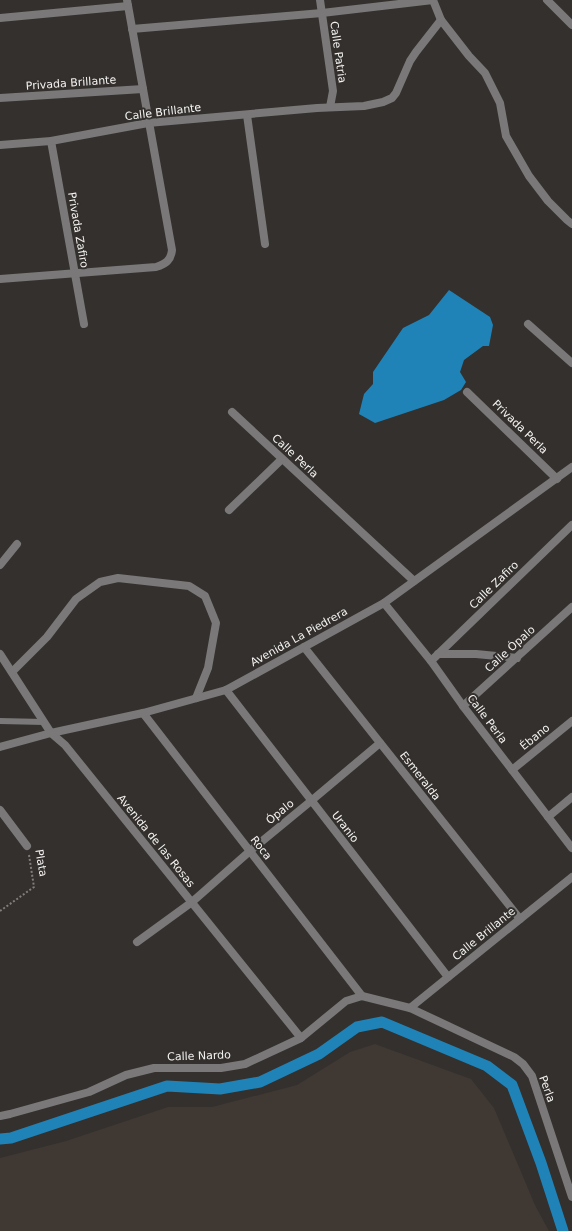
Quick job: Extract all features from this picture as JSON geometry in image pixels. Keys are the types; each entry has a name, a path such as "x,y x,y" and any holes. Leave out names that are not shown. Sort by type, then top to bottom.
{"street":[{"name":"Calle Patria","path":"320,0 333,91 330,107"},
{"path":"132,29 322,13 433,0 441,20 469,56 485,73 500,103 506,136 529,176 548,201 572,224"},
{"path":"547,0 572,25"},
{"path":"0,18 128,3 148,123 172,250 168,261 156,267 0,279"},
{"name":"Calle Brillante","path":"0,145 51,141 148,123 330,107 364,106 383,102 392,98 399,87 410,61 441,20"},
{"name":"Privada Brillante","path":"0,98 143,89"},
{"path":"247,115 265,244"},
{"name":"Privada Zafiro","path":"51,141 84,324"},
{"path":"528,324 572,363"},
{"name":"Privada Perla","path":"467,392 557,479"},
{"name":"Calle Perla","path":"232,412 414,581"},
{"path":"229,510 282,459"},
{"name":"Avenida La Piedrera","path":"0,747 51,733 143,713 226,690 384,603 572,467"},
{"name":"Calle Zafiro","path":"431,661 572,526"},
{"path":"0,565 17,544"},
{"path":"12,672 47,637 76,598 100,582 118,578 189,586 205,596 216,623 208,668 196,698"},
{"name":"Calle Perla","path":"384,603 431,661 463,706 572,848"},
{"name":"Calle Ópalo","path":"463,706 572,607"},
{"name":"Esmeralda","path":"304,647 520,919"},
{"name":"Avenida de las Rosas","path":"0,654 51,733 65,745 301,1038"},
{"path":"438,654 476,654 517,658"},
{"name":"Uranio","path":"226,690 311,802 448,977"},
{"name":"Roca","path":"143,713 362,996"},
{"name":"Ébano","path":"512,770 572,721"},
{"name":"Ópalo","path":"137,942 192,902 250,851 311,802 380,743"},
{"path":"548,817 572,797"},
{"name":"Plata","path":"0,810 27,846"},
{"name":"Calle Brillante","path":"410,1008 572,877"},
{"path":"362,996 410,1008"},
{"name":"Calle Nardo","path":"0,1116 89,1092 126,1075 154,1068 221,1068 245,1064 301,1038 346,1001 362,996"},
{"name":"Perla","path":"410,1008 514,1057 522,1064 532,1076 572,1197"}],"lane":[{"path":"0,721 44,722"}],"path":[{"name":"Plata","path":"0,911 34,887 27,846"}],"shaded area":[{"path":"375,1044 471,1079 494,1108 535,1205 549,1231 0,1231 0,1158 66,1141 168,1107 212,1107 297,1085 350,1052"}],"water":[{"path":"449,290 490,317 493,325 489,346 483,346 464,360 460,372 466,382 461,390 444,400 375,423 359,414 364,394 373,384 373,372 403,328 429,315"}],"waterway":[{"path":"0,1139 11,1138 167,1086 220,1089 260,1082 319,1054 357,1027 382,1022 487,1066 512,1085 541,1163 563,1231"}]}
